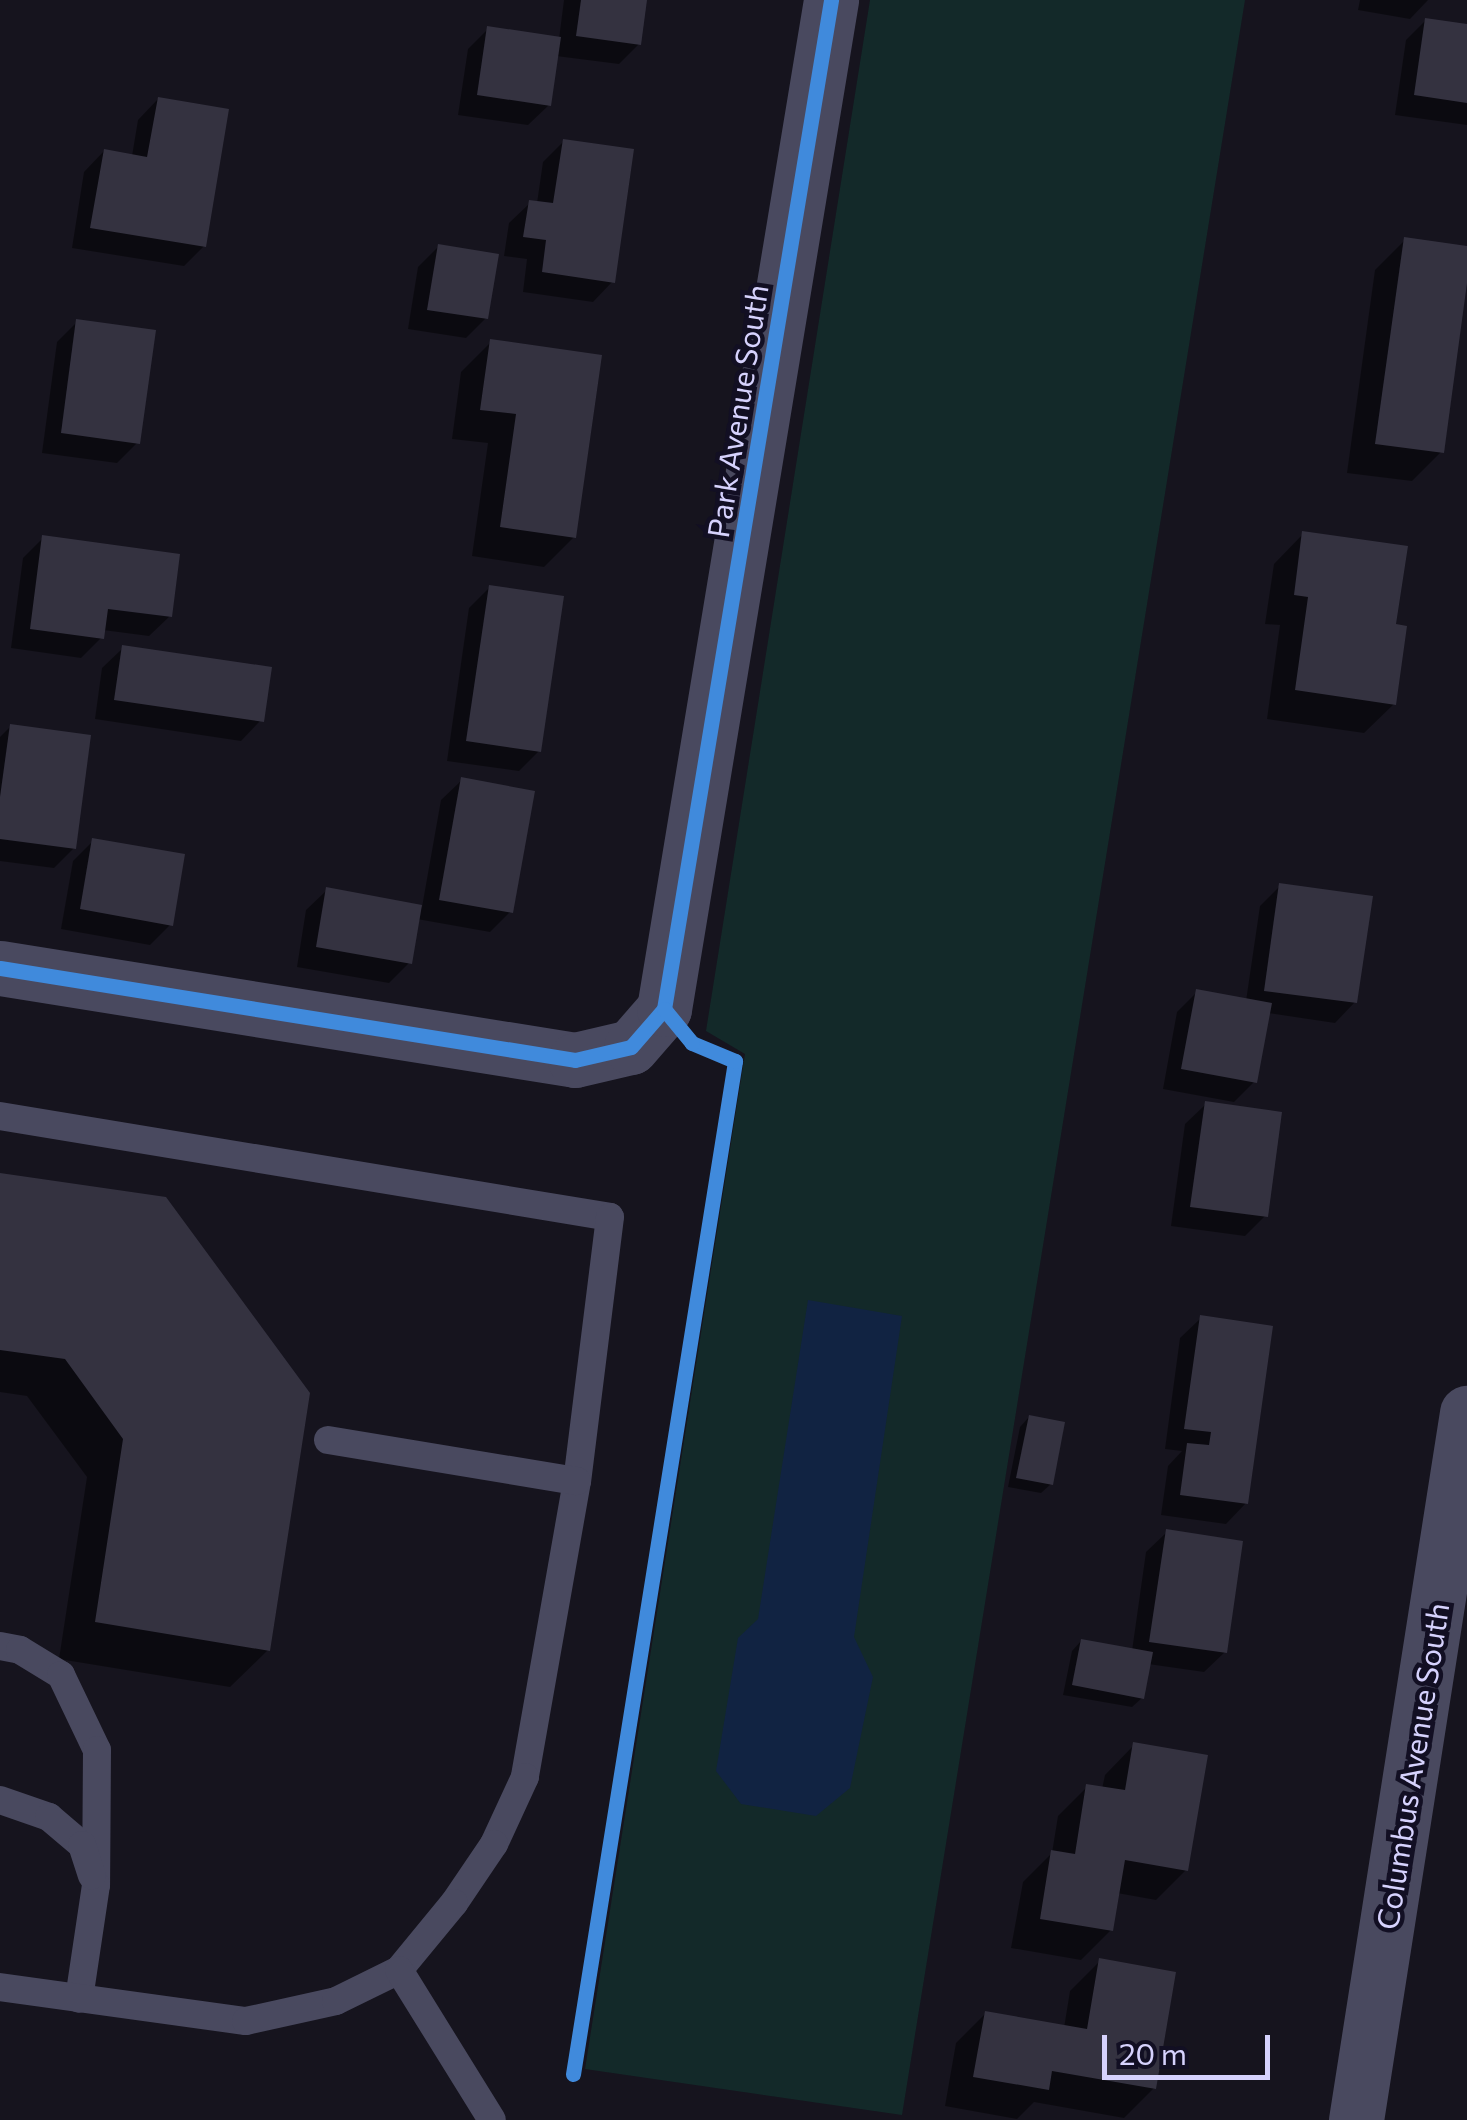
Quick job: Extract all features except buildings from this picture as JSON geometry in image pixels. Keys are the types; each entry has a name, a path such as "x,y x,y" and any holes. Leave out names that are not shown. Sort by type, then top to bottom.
{"street":[{"name":"Park Avenue South","path":"0,968 575,1060 631,1047 664,1009 831,0"},
{"name":"Columbus Avenue South","path":"1356,2120 1467,1413"}],"lane":[{"path":"0,1116 610,1217 577,1481 524,1776 494,1844 454,1904 399,1970 336,2001 246,2021 0,1987"},
{"path":"328,1440 577,1481"},
{"path":"0,1646 20,1650 61,1675 98,1750 96,1886 79,1999"},
{"path":"0,1800 48,1818 82,1846 96,1886"},
{"path":"399,1970 492,2120"}],"green space":[{"path":"870,0 1245,0 902,2115 585,2069 745,1054 706,1031"}],"water":[{"path":"808,1300 902,1316 854,1637 873,1677 850,1788 816,1816 741,1804 716,1771 738,1638 758,1619"}],"cycle path":[{"path":"0,968 575,1060 631,1047 664,1009 831,0"},
{"path":"573,2074 735,1061 692,1043 664,1009"}]}
